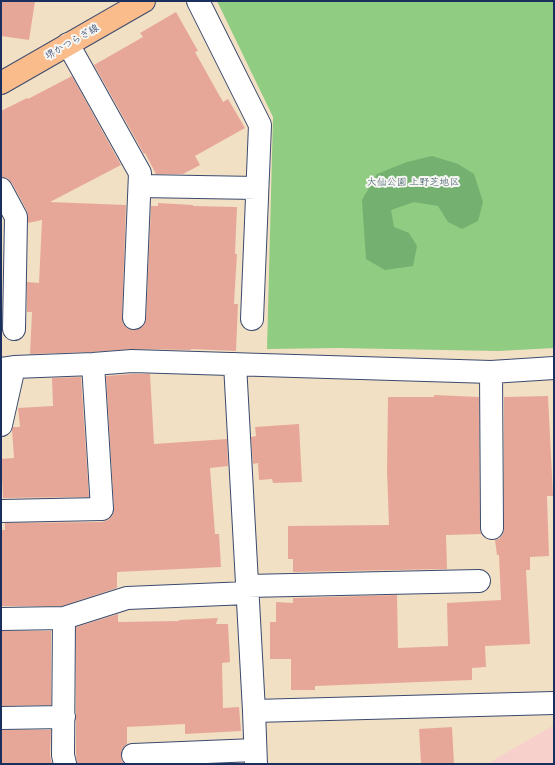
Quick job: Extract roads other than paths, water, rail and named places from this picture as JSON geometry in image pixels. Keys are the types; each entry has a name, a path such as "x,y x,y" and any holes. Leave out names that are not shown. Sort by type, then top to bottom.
{"main road":[{"name":"堺かつらぎ線","path":"1,83 144,1"}],"street":[{"path":"198,1 260,125 252,319"},
{"path":"68,44 140,173 134,318"},
{"path":"140,186 257,188"},
{"path":"1,189 16,217 14,329"},
{"path":"1,425 8,368 132,361 491,372 554,368"},
{"path":"1,511 102,508 94,364"},
{"path":"133,755 255,757 248,589 235,364"},
{"path":"491,372 492,528"},
{"path":"1,619 64,618 127,598 248,589 479,581"},
{"path":"64,618 63,755 65,764"},
{"path":"254,711 554,703"},
{"path":"1,718 64,717"}],"park label":[{"name":"大仙公園 上野芝地区","path":"413,182"}]}
